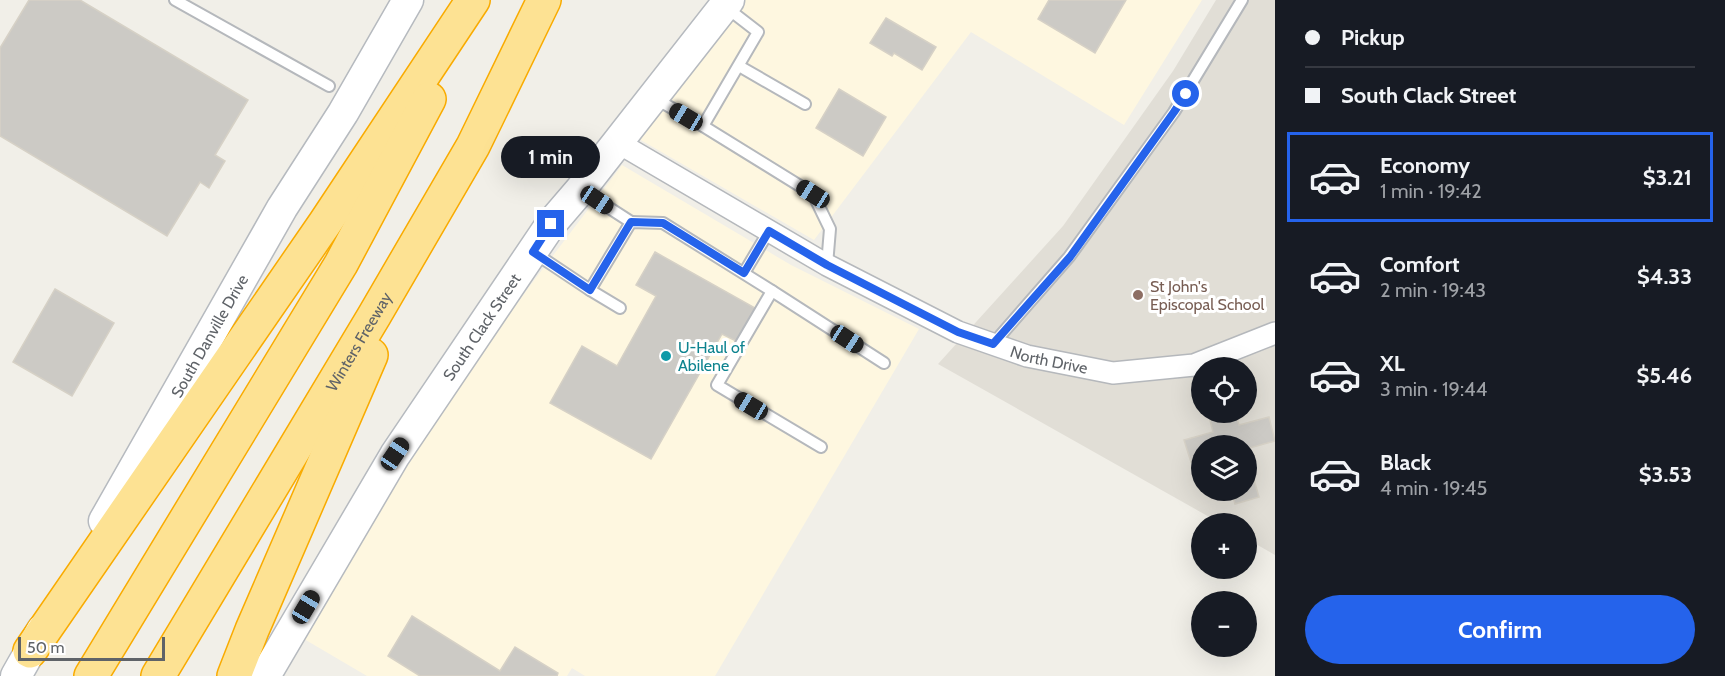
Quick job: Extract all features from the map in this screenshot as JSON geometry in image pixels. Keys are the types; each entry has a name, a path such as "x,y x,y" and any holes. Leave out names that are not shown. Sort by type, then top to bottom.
{"highway":[{"path":"23,664 475,0"},
{"path":"92,676 341,264 420,118 475,0"},
{"name":"Winters Freeway","path":"159,676 374,316 472,146 544,0"},
{"path":"234,676 366,367 489,111"}],"main road":[{"name":"South Danville Drive","path":"23,664 282,208 343,113 408,0"},
{"name":"South Clack Street","path":"265,676 395,454 551,224 727,3"}],"street":[{"name":"North Drive","path":"617,142 827,265 958,332 1027,356 1113,373 1194,365 1275,333"}],"lane":[{"path":"175,0 328,86"},
{"path":"993,344 1070,257 1167,122 1242,0"},
{"path":"703,126 758,32 727,3"},
{"path":"739,66 805,105"},
{"path":"653,97 813,194 830,229 827,265"},
{"path":"581,189 631,222 663,223 884,363"},
{"path":"590,290 631,222"},
{"path":"744,273 769,231"},
{"path":"533,252 620,308"},
{"path":"772,291 717,385 821,447"}],"shaded area":[{"path":"745,0 1202,0 1124,125 971,32 814,240 639,139"},
{"name":"St John's Episcopal School","path":"1216,0 1275,0 1275,555 1257,545 1257,513 1202,513 938,364 1063,226 1173,71"},
{"path":"622,165 791,265 919,329 715,676 585,676 572,668 567,676 367,676 304,639 434,419 529,287"}],"building":[{"path":"29,0 80,0 248,100 215,155 225,161 209,188 200,182 167,236 0,136 0,48"},
{"path":"1049,0 1126,0 1095,53 1038,19"},
{"path":"886,18 936,47 922,70 894,53 892,56 870,43"},
{"path":"839,89 886,117 863,156 816,128"},
{"name":"U-Haul of Abilene","path":"655,252 755,308 736,341 722,334 651,459 550,403 582,346 617,366 656,296 636,285"},
{"path":"55,289 114,323 72,396 13,362"},
{"path":"1269,417 1275,441 1257,446 1257,435 1202,435 1213,432 1211,423 1238,423 1239,425 1257,423 1257,420"},
{"path":"1191,438 1191,462 1184,440"},
{"path":"412,616 500,671 515,647 558,673 557,676 420,676 388,656"}],"place":[{"name":"St John's Episcopal School","path":"1138,295"},
{"name":"U-Haul of Abilene","path":"666,356"}],"route":[{"path":"551,224 533,252 590,290 631,222 663,223 744,273 769,231 827,265 958,332 993,344 1070,257 1186,94"}]}
